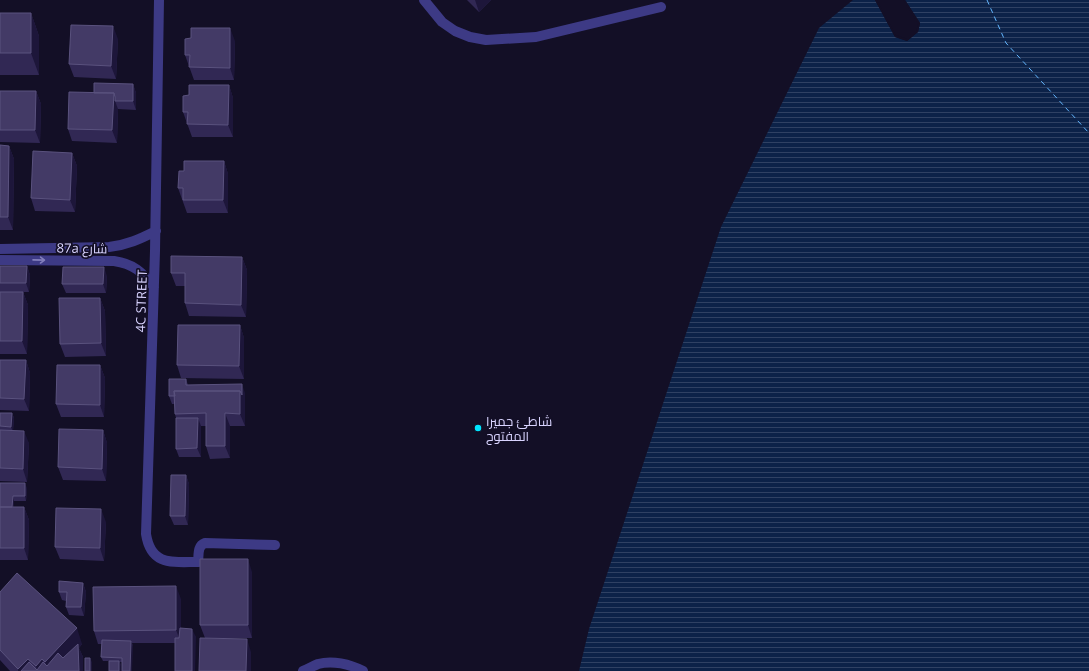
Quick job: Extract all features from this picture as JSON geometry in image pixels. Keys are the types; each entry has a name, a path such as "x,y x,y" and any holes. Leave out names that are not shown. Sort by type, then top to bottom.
{"street":[{"name":"4C STREET","path":"159,0 156,230 146,534 152,551 159,558 168,562 198,562 200,546 205,543 275,545"},
{"path":"424,0 442,22 455,31 470,37 486,40 536,37 661,7"},
{"name":"87a شارع","path":"0,249 109,248 136,241 156,230"},
{"path":"0,243 33,248"},
{"name":"87a شارع","path":"0,260 114,261 139,270 154,287"},
{"path":"303,671 319,664 334,662 355,667 362,671"}],"water":[{"path":"853,0 875,0 895,37 907,41 918,32 920,23 905,0 1089,0 1089,671 579,671 589,629 721,227 819,28"}],"pier":[{"path":"875,0 877,0 896,35 907,39 916,31 918,24 903,0 905,0 920,23 918,32 907,41 895,37"}],"building":[{"path":"0,13 31,13 31,53 0,53"},
{"path":"71,25 113,26 111,66 69,64"},
{"path":"191,28 230,28 230,68 189,67 190,55 185,55 185,39 191,38"},
{"path":"94,83 133,84 133,101 115,101 114,93 94,93"},
{"path":"189,85 229,85 228,125 187,124 188,112 183,112 183,96 189,95"},
{"path":"0,91 36,91 35,130 0,130"},
{"path":"69,92 114,93 112,130 68,129"},
{"path":"0,145 9,146 8,217 0,217"},
{"path":"33,151 72,153 70,200 31,198"},
{"path":"184,161 224,161 223,200 183,200 183,188 178,188 179,171 184,171"},
{"path":"171,256 242,257 241,305 185,303 185,273 171,273"},
{"path":"0,266 27,266 26,283 0,283"},
{"path":"63,267 104,267 103,284 62,284"},
{"path":"0,292 23,292 22,341 0,341"},
{"path":"59,298 100,298 101,343 60,344"},
{"path":"178,325 240,325 239,366 177,365"},
{"path":"0,360 26,360 24,399 0,398"},
{"path":"57,365 100,365 100,405 56,404"},
{"path":"169,379 186,379 186,385 242,384 242,395 240,391 174,391 175,396 169,396"},
{"path":"174,391 240,391 240,414 225,413 225,446 206,446 206,413 175,414"},
{"path":"0,413 12,413 11,427 0,426"},
{"path":"176,418 198,418 197,448 176,449"},
{"path":"59,429 103,430 102,469 58,467"},
{"path":"0,430 24,431 23,469 0,468"},
{"path":"171,475 186,475 185,516 170,516"},
{"path":"0,483 25,483 25,496 13,496 12,507 0,507"},
{"path":"0,507 24,507 24,548 0,548"},
{"path":"56,508 101,509 100,548 55,547"},
{"path":"200,559 248,559 248,625 200,625"},
{"path":"17,573 77,628 45,662 42,659 36,666 28,659 18,669 0,650 0,592"},
{"path":"59,581 83,583 81,607 66,607 67,592 59,592"},
{"path":"176,586 176,630 94,631 93,587"},
{"path":"180,628 192,629 192,671 175,671 175,638 179,638"},
{"path":"200,638 247,639 246,671 199,671"},
{"path":"102,640 131,641 130,671 122,671 122,658 101,657"},
{"path":"78,644 79,671 21,671 29,662 37,670 43,662 47,666 58,653 63,658"},
{"path":"85,658 90,658 90,671 85,671"},
{"path":"109,661 119,661 119,671 109,671"}],"ferry route":[{"path":"987,0 1006,43 1089,133"}],"place":[{"name":"شاطئ جميرا المفتوح","path":"478,428"}]}
